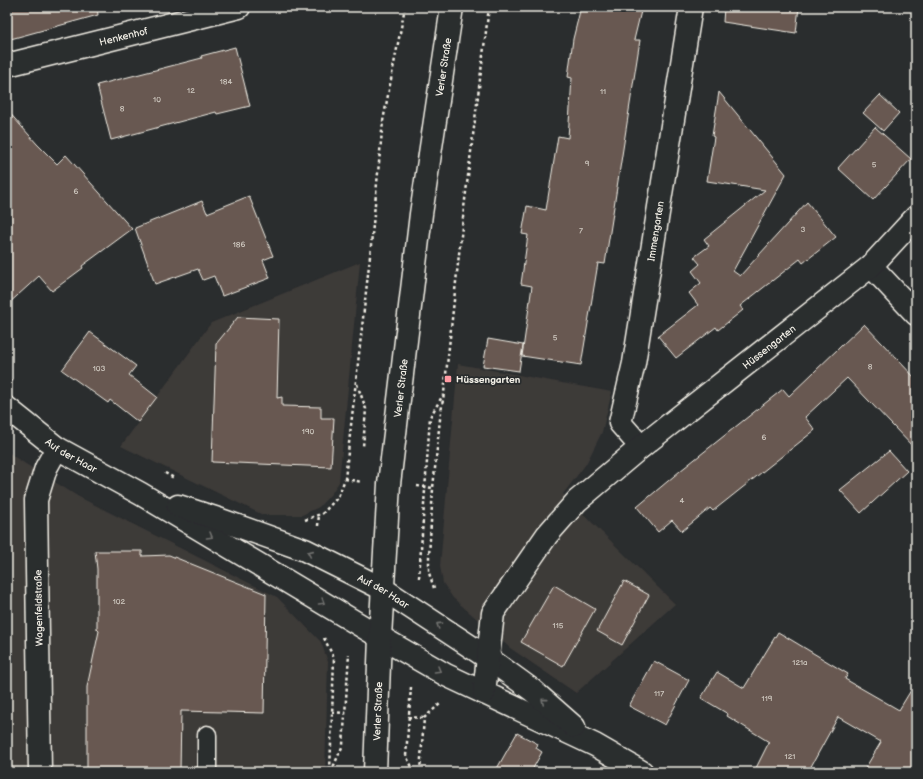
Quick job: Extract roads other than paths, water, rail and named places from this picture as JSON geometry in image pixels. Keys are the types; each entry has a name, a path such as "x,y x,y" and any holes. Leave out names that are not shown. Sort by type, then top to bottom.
{"street":[{"name":"Henkenhof","path":"7,65 239,7"},
{"name":"Verler Straße","path":"375,772 380,637 390,479 421,214 452,7"},
{"name":"Immengarten","path":"641,447 620,424 634,363 691,7"},
{"name":"Hüssengarten","path":"484,693 493,613 547,535 577,501 641,447 871,266 916,217"},
{"path":"871,266 916,314"},
{"name":"Auf der Haar","path":"7,408 57,448 141,494 446,675 595,745 642,772"},
{"name":"Wagenfeldstraße","path":"40,772 36,500 46,468 57,448"},
{"name":"Auf der Haar","path":"141,494 221,520 305,550 383,589 488,658 532,690 595,745"}],"lane":[{"path":"207,735 207,772"}],"place":[{"name":"Hüssengarten","path":"448,379"}]}
